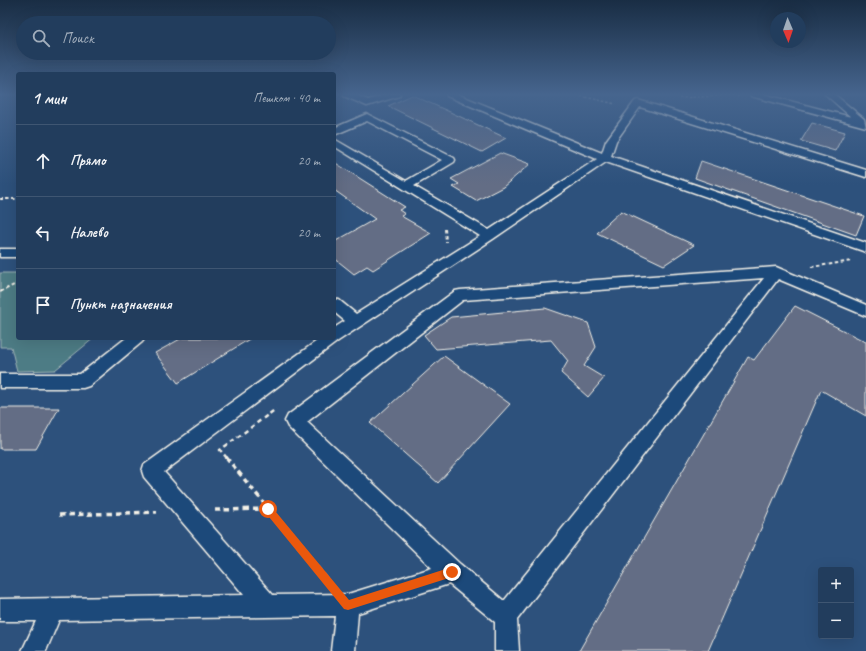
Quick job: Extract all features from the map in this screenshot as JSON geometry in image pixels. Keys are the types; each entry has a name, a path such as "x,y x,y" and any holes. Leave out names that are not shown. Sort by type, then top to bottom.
{"lane":[{"path":"336,131 351,124"},
{"path":"382,124 450,160 406,186"},
{"path":"524,124 605,158 866,248"},
{"path":"336,335 489,236 605,158 610,141 622,124"},
{"path":"719,124 866,174"},
{"path":"336,143 489,236"},
{"path":"0,253 16,253"},
{"path":"507,651 506,617 776,272"},
{"path":"506,617 452,572 294,421 460,295 776,272 866,311"},
{"path":"336,306 356,322"},
{"path":"0,381 83,381 134,340"},
{"path":"268,606 151,470 329,340"},
{"path":"0,610 348,605 452,572"},
{"path":"343,651 348,605"},
{"path":"34,651 53,609"}],"path":[{"path":"0,199 16,199"},
{"path":"776,272 858,260"},
{"path":"0,292 16,284"},
{"path":"277,408 220,450 348,605"}],"green space":[{"path":"0,273 16,273 16,340 92,340 55,370 17,371 11,347 0,347"}],"building":[{"path":"426,124 477,124 506,138 482,152"},
{"path":"811,124 817,124 845,132 835,151 801,141"},
{"path":"500,153 530,164 503,187 476,201 453,187 459,184 451,179"},
{"path":"701,161 864,216 856,235 695,178"},
{"path":"336,163 405,207 399,210 405,214 401,216 431,233 373,270 367,266 354,274 336,260 336,241 375,219 336,191"},
{"path":"621,211 694,245 664,265 597,233"},
{"path":"795,306 866,342 866,416 821,390 708,651 579,651 748,357 754,360"},
{"path":"545,308 588,323 596,347 584,366 604,378 588,397 561,373 568,361 551,340 436,349 424,335 451,317"},
{"path":"178,340 248,340 178,383 155,353"},
{"path":"444,356 510,404 438,483 370,423"},
{"path":"0,408 59,408 36,449 0,449"}],"route":[{"path":"268,509 348,605 452,572"}]}
